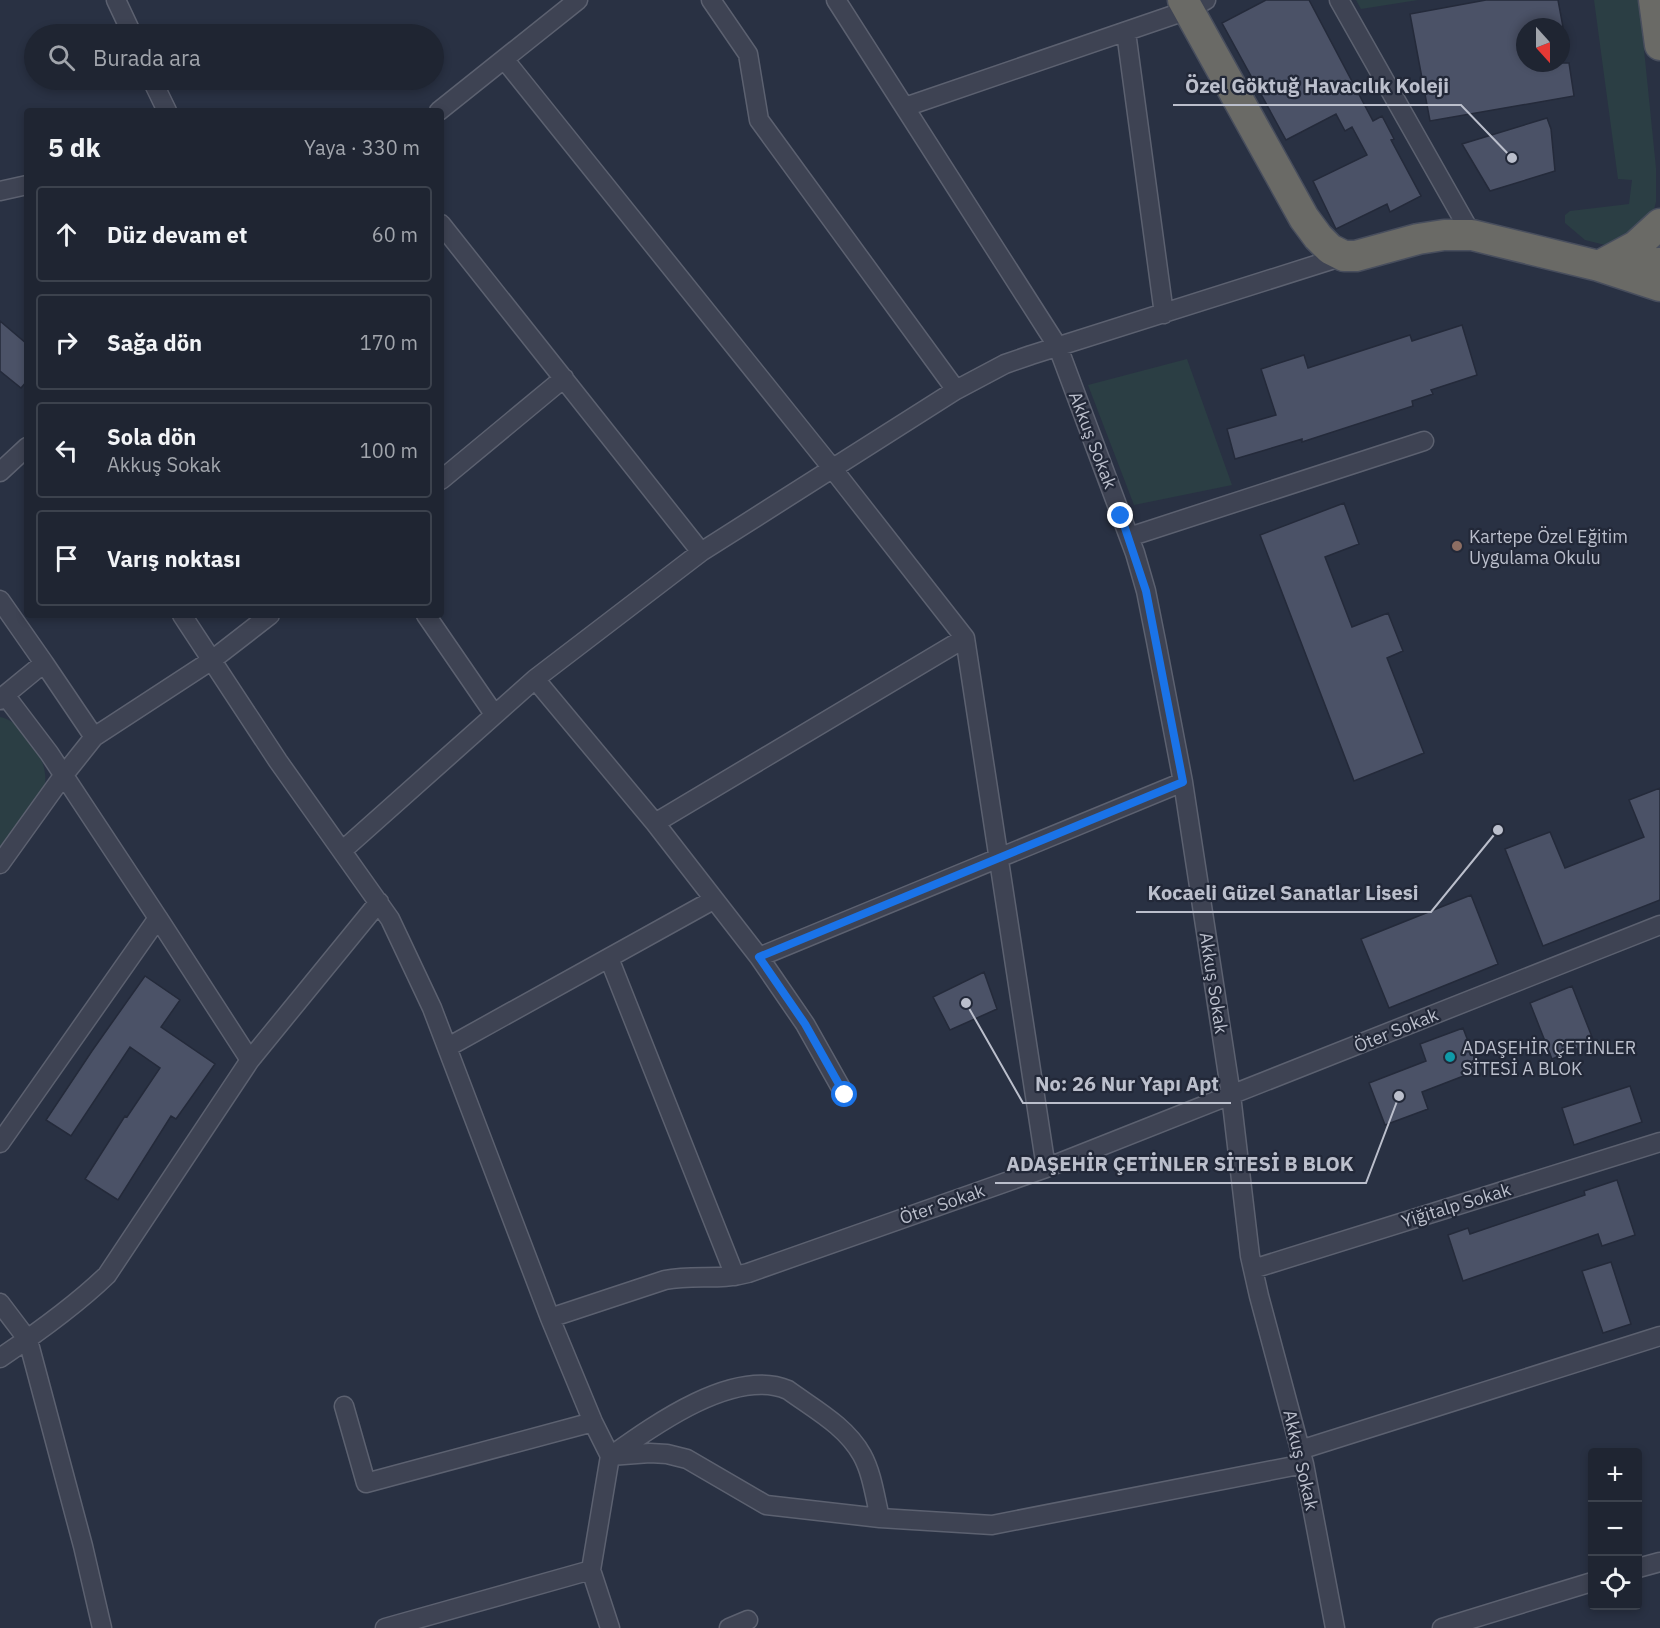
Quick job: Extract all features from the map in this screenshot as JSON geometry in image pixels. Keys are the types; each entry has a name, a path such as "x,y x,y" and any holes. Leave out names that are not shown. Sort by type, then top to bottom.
{"highway":[{"path":"1654,0 1660,45"},
{"path":"1192,3 1304,218 1330,249 1344,256 1356,255 1418,239 1444,235 1472,235 1599,266 1660,286"},
{"path":"1599,266 1636,246 1660,224"},
{"path":"1599,266 1642,262 1660,263"}],"street":[{"path":"116,0 127,24"},
{"path":"443,108 578,0"},
{"path":"711,0 748,54 759,120 956,390"},
{"name":"Akkuş Sokak","path":"836,0 1058,346 1129,537 1146,591 1183,782 1231,1095 1253,1269 1302,1457 1335,1628"},
{"path":"1339,0 1472,235"},
{"path":"906,107 1126,32 1192,3"},
{"path":"1126,32 1164,314"},
{"path":"504,58 965,638 1046,1168"},
{"path":"157,90 166,108"},
{"path":"0,191 24,186"},
{"path":"444,228 701,552"},
{"path":"343,850 535,679 701,552 956,390 1005,364 1344,256"},
{"path":"444,478 564,378"},
{"path":"1129,537 1424,441"},
{"path":"0,472 24,450"},
{"path":"0,600 94,737"},
{"path":"184,618 278,761 379,902 408,953 448,1047 550,1318 593,1422 610,1456 591,1570 610,1628"},
{"path":"0,864 94,737 212,660 266,618"},
{"path":"428,618 494,714"},
{"path":"655,823 965,638"},
{"path":"44,663 2,698 39,739 250,1060"},
{"path":"535,679 655,823 759,957 805,1024 845,1095"},
{"path":"759,957 1183,782"},
{"path":"448,1047 714,900"},
{"path":"0,1358 28,1340 107,1275 250,1060 379,902"},
{"path":"0,1143 158,918"},
{"name":"Öter Sokak","path":"550,1318 665,1280 684,1276 735,1276 1046,1168 1660,925"},
{"path":"609,958 735,1276"},
{"name":"Yiğitalp Sokak","path":"1253,1269 1660,1142"},
{"path":"0,1303 28,1340 83,1546 102,1628"},
{"path":"610,1456 650,1453 687,1459 766,1505 880,1518 992,1525 1302,1457 1660,1336"},
{"path":"610,1456 650,1428 715,1395 751,1386 778,1386 788,1390 844,1431 862,1454 880,1518"},
{"path":"344,1406 366,1483 593,1422"},
{"path":"1642,1567 1660,1562"},
{"path":"385,1628 591,1570"},
{"path":"1442,1628 1588,1584"},
{"path":"729,1628 748,1620"}],"shaded area":[{"path":"1356,0 1418,0 1361,9"},
{"path":"1594,0 1639,0 1656,168 1656,202 1653,213 1618,243 1605,245 1585,240 1565,223 1565,215 1570,211 1629,204 1632,180 1618,179"},
{"path":"1187,359 1232,485 1134,505 1088,385"},
{"path":"0,717 18,726 33,743 43,764 45,784 0,847"}],"building":[{"path":"1266,0 1309,0 1373,121 1382,116 1394,139 1391,140 1421,196 1390,212 1387,204 1336,229 1313,181 1367,155 1352,127 1345,131 1336,114 1286,140 1222,23"},
{"path":"1486,0 1558,0 1561,18 1516,18 1516,72 1570,72 1570,70 1574,96 1430,121 1410,14"},
{"path":"1547,118 1551,129 1555,171 1490,191 1462,144"},
{"path":"0,321 24,341 24,384 21,388 0,371"},
{"path":"1462,325 1477,375 1431,390 1433,394 1412,401 1413,406 1302,442 1302,439 1235,459 1227,429 1276,415 1261,369 1304,355 1308,368 1410,335 1412,341"},
{"path":"1344,503 1359,544 1325,557 1352,627 1388,613 1403,651 1387,658 1424,753 1354,781 1260,535"},
{"path":"1660,788 1660,900 1543,946 1505,849 1550,832 1565,868 1644,837 1629,800"},
{"path":"1471,895 1498,964 1389,1008 1361,939"},
{"path":"984,972 997,1009 950,1030 933,997"},
{"path":"145,976 180,1000 161,1027 215,1064 176,1119 171,1116 118,1200 85,1179 125,1116 127,1117 160,1068 130,1047 71,1136 46,1120"},
{"path":"1572,986 1594,1042 1552,1059 1530,1003"},
{"path":"1463,1028 1479,1070 1422,1092 1428,1109 1385,1125 1369,1083 1426,1061 1420,1044"},
{"path":"1630,1086 1642,1122 1574,1145 1562,1108"},
{"path":"1617,1180 1635,1235 1602,1246 1598,1234 1463,1281 1448,1235 1468,1228 1470,1234 1585,1195 1584,1191"},
{"path":"1611,1262 1631,1324 1603,1333 1582,1271"}],"place":[{"name":"Özel Göktuğ Havacılık Koleji","path":"1512,158"},
{"name":"Kartepe Özel Eğitim Uygulama Okulu","path":"1457,546"},
{"name":"Kocaeli Güzel Sanatlar Lisesi","path":"1498,830"},
{"name":"No: 26 Nur Yapı Apt","path":"966,1003"},
{"name":"ADAŞEHİR ÇETİNLER SİTESİ A BLOK","path":"1450,1057"},
{"name":"ADAŞEHİR ÇETİNLER SİTESİ B BLOK","path":"1399,1096"}],"route":[{"path":"845,1095 805,1024 759,957 1183,782 1146,591 1121,516"}]}
